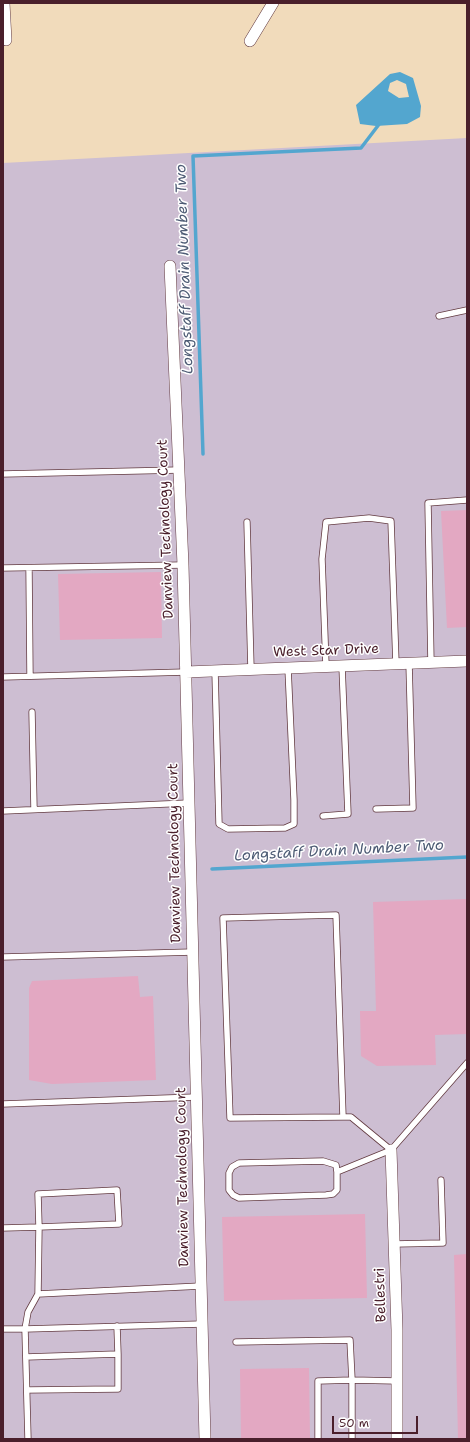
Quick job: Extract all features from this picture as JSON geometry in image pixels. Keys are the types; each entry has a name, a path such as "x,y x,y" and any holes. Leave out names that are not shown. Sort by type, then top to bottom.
{"street":[{"path":"4,3 6,40"},
{"path":"250,41 273,3"},
{"name":"Danview Technology Court","path":"170,266 183,564 205,1439"},
{"name":"West Star Drive","path":"186,672 467,661"},
{"name":"Bellestri","path":"391,1150 397,1330 397,1439"}],"lane":[{"path":"439,316 467,310"},
{"path":"3,474 179,470"},
{"path":"431,662 428,502 467,500"},
{"path":"326,666 322,559 326,522 369,518 391,521 396,664"},
{"path":"247,522 251,669"},
{"path":"3,568 183,564"},
{"path":"29,568 30,676"},
{"path":"376,809 413,808 409,663"},
{"path":"323,816 348,814 342,666"},
{"path":"215,671 219,824 228,829 285,828 294,824 288,668"},
{"path":"3,677 186,672"},
{"path":"32,712 34,809"},
{"path":"3,811 189,803"},
{"path":"343,1117 336,915 223,918 230,1118 351,1117 391,1150"},
{"path":"3,957 193,952"},
{"path":"336,1172 391,1150 467,1063"},
{"path":"3,1104 196,1097"},
{"path":"323,1161 336,1165 336,1172 337,1190 333,1194 326,1196 239,1198 234,1196 229,1190 229,1173 232,1167 239,1163 323,1161"},
{"path":"394,1244 442,1243 441,1180"},
{"path":"3,1228 39,1227 119,1224 117,1190 38,1194 39,1227 38,1294 28,1312 25,1329 28,1439"},
{"path":"38,1294 201,1286"},
{"path":"3,1329 202,1324"},
{"path":"27,1390 118,1389 117,1326"},
{"path":"236,1342 350,1340 352,1439"},
{"path":"26,1357 118,1354"},
{"path":"318,1439 318,1381 398,1381"}],"shaded area":[{"path":"467,138 467,1439 3,1439 3,163"}],"water":[{"path":"400,72 413,78 421,106 420,117 407,124 376,126 360,124 356,105 390,74","holes":["397,80 406,84 409,97 399,98 388,91 390,83"]}],"building":[{"path":"467,510 467,627 447,628 441,511"},
{"path":"161,572 162,638 60,640 58,574"},
{"path":"467,899 467,1034 435,1035 436,1065 377,1066 361,1056 360,1011 376,1011 373,902"},
{"path":"138,976 140,997 153,996 156,1080 52,1084 29,1080 29,988 32,981"},
{"path":"365,1214 367,1298 224,1301 222,1217"},
{"path":"467,1254 467,1439 458,1439 454,1255"},
{"path":"309,1368 310,1439 241,1439 240,1369"}],"waterway":[{"name":"Longstaff Drain Number Two","path":"203,454 193,156 361,148 380,123"},
{"name":"Longstaff Drain Number Two","path":"212,869 467,857"}]}
